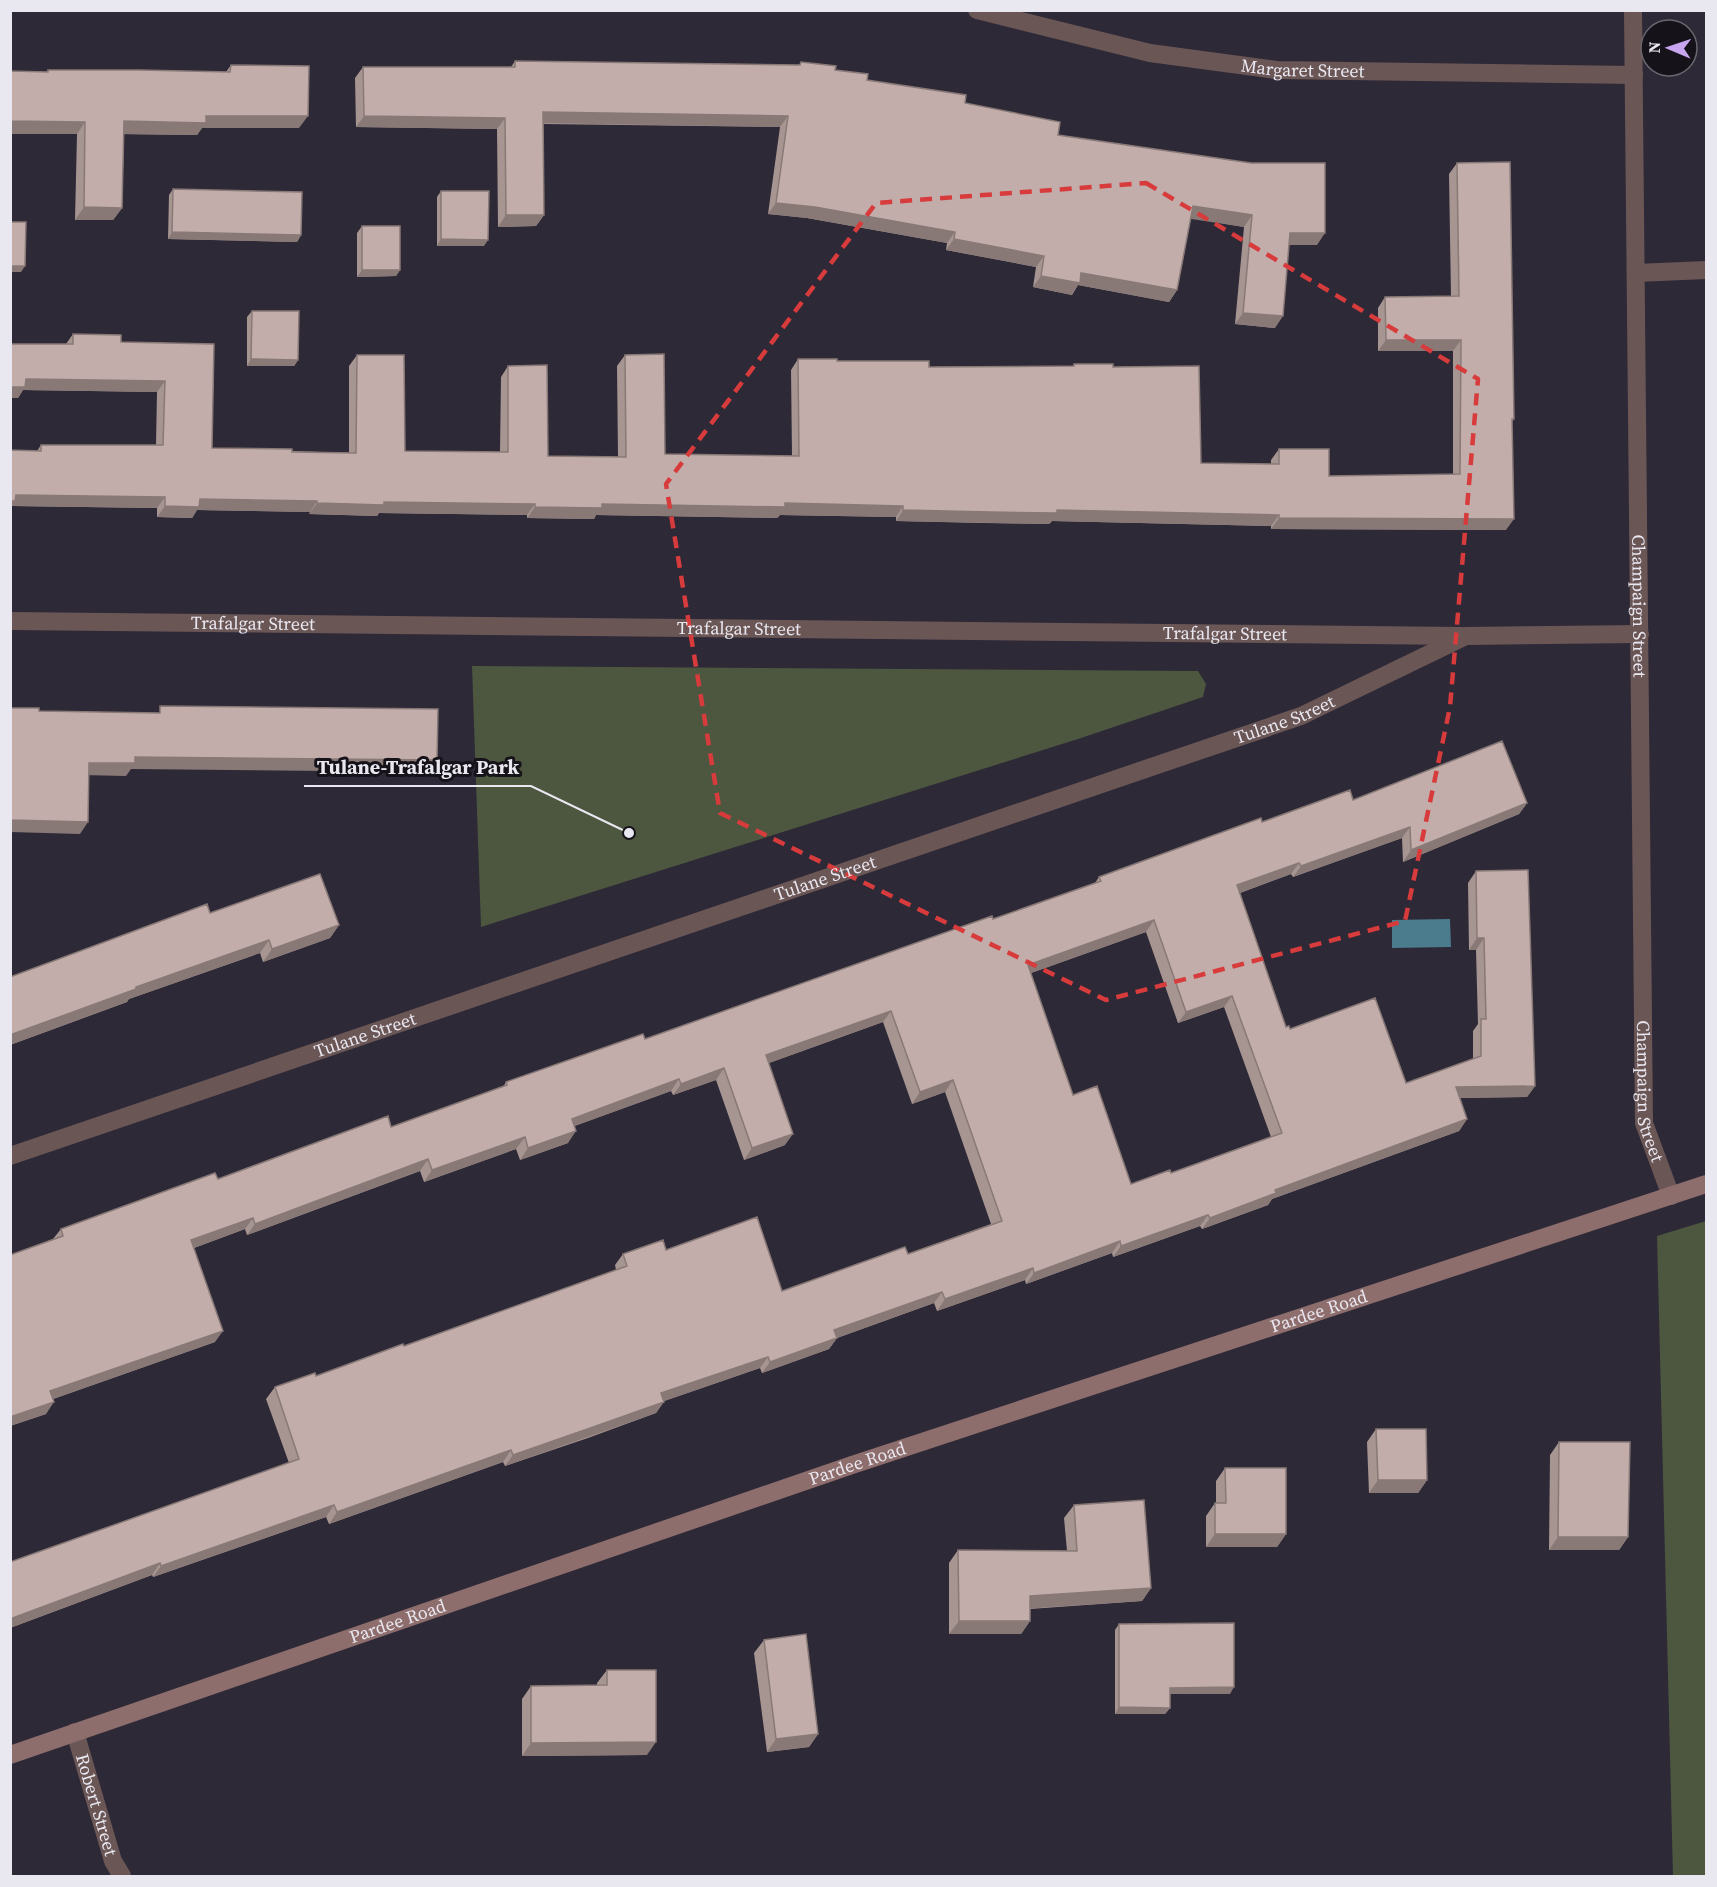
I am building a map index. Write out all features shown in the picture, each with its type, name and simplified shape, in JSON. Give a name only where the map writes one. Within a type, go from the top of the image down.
[{"type":"main road","name":"Pardee Road","points":[[10,1755],[852,1465],[1707,1184]]},
{"type":"street","name":"Margaret Street","points":[[977,10],[1150,53],[1277,70],[1634,75]]},
{"type":"street","name":"Champaign Street","points":[[1633,10],[1644,1123],[1671,1196]]},
{"type":"street","points":[[1636,273],[1707,270]]},
{"type":"street","name":"Trafalgar Street","points":[[10,621],[1466,636]]},
{"type":"street","name":"Tulane Street","points":[[10,1155],[1301,716],[1466,636],[1640,634]]},
{"type":"street","name":"Robert Street","points":[[75,1732],[112,1861],[122,1876]]},
{"type":"highlighted area","points":[[1146,183],[1478,379],[1450,707],[1405,921],[1106,1000],[720,813],[666,484],[876,203]]},
{"type":"green space","points":[[472,666],[1198,671],[1206,684],[1203,697],[1078,739],[481,927]]},
{"type":"green space","points":[[1706,1221],[1706,1876],[1673,1876],[1657,1236]]},
{"type":"water","points":[[1450,919],[1451,947],[1392,948],[1392,920]]},
{"type":"building","points":[[515,61],[800,65],[801,62],[836,66],[835,70],[868,74],[867,80],[966,95],[965,103],[1060,122],[1058,135],[1251,163],[1325,163],[1325,233],[1290,233],[1283,316],[1243,313],[1252,215],[1193,206],[1177,290],[1081,273],[1080,283],[1041,276],[1044,256],[954,239],[955,232],[815,207],[776,203],[788,116],[543,112],[544,215],[506,215],[505,118],[364,116],[363,67],[515,67]]},
{"type":"building","points":[[231,65],[309,66],[308,116],[206,116],[206,123],[124,121],[122,208],[84,207],[85,122],[10,121],[10,71],[230,72]]},
{"type":"building","points":[[1510,162],[1514,519],[1279,518],[1279,515],[1057,510],[1057,513],[991,512],[903,510],[903,506],[785,503],[785,507],[602,504],[602,508],[535,507],[535,504],[384,502],[384,505],[317,503],[317,501],[200,499],[199,507],[165,506],[165,497],[16,495],[15,501],[10,501],[10,450],[41,451],[41,445],[163,445],[165,381],[26,379],[25,387],[10,387],[10,344],[73,344],[73,334],[121,335],[121,342],[214,344],[212,448],[356,453],[357,355],[404,355],[405,451],[508,452],[508,366],[547,365],[548,456],[626,457],[625,355],[664,354],[665,454],[799,456],[798,359],[929,361],[929,367],[1074,366],[1074,364],[1113,364],[1113,367],[1199,366],[1201,463],[1279,464],[1279,449],[1329,449],[1329,476],[1460,474],[1461,340],[1386,340],[1385,297],[1459,296],[1457,163]]},
{"type":"building","points":[[173,189],[302,192],[301,235],[172,232]]},
{"type":"building","points":[[441,191],[489,191],[488,240],[441,239]]},
{"type":"building","points":[[10,222],[26,222],[25,266],[10,266]]},
{"type":"building","points":[[362,226],[400,226],[400,270],[362,270]]},
{"type":"building","points":[[252,311],[299,311],[298,360],[251,359]]},
{"type":"building","points":[[160,706],[438,709],[437,760],[135,757],[135,763],[89,763],[88,822],[10,820],[10,708],[39,708],[39,711],[160,713]]},
{"type":"building","points":[[1502,741],[1527,803],[1411,850],[1410,827],[1301,866],[1299,863],[1237,885],[1286,1027],[1289,1026],[1290,1029],[1375,998],[1406,1083],[1481,1056],[1481,1019],[1486,1019],[1484,938],[1477,938],[1476,871],[1528,870],[1535,1086],[1456,1087],[1467,1119],[1275,1190],[1276,1193],[1210,1218],[1208,1215],[1121,1246],[1120,1241],[1034,1273],[1033,1268],[945,1299],[942,1292],[834,1330],[837,1338],[770,1362],[768,1357],[661,1393],[664,1402],[596,1426],[513,1455],[511,1450],[337,1512],[334,1505],[161,1566],[160,1563],[10,1619],[10,1562],[299,1459],[275,1387],[315,1373],[316,1376],[403,1344],[404,1346],[627,1266],[623,1254],[663,1240],[666,1250],[757,1217],[782,1291],[905,1247],[908,1254],[1002,1221],[953,1080],[920,1092],[891,1011],[766,1055],[793,1134],[752,1148],[724,1068],[681,1084],[679,1079],[572,1119],[576,1131],[528,1148],[525,1137],[432,1170],[428,1159],[255,1224],[253,1218],[191,1240],[223,1331],[50,1391],[54,1402],[10,1417],[10,1255],[63,1236],[61,1229],[215,1173],[218,1179],[388,1116],[391,1127],[507,1085],[506,1082],[643,1034],[645,1039],[992,916],[993,919],[1101,881],[1099,877],[1261,818],[1262,822],[1350,790],[1353,800]],"holes":[[[1154,920],[1186,1012],[1232,996],[1282,1133],[1171,1173],[1170,1170],[1131,1184],[1097,1086],[1073,1095],[1028,965]]]},
{"type":"building","points":[[320,874],[339,925],[272,949],[269,940],[10,1035],[10,977],[207,904],[210,913]]},
{"type":"building","points":[[1376,1429],[1426,1429],[1427,1480],[1378,1480]]},
{"type":"building","points":[[1559,1442],[1630,1442],[1628,1537],[1558,1537]]},
{"type":"building","points":[[1225,1468],[1286,1468],[1286,1534],[1215,1534],[1215,1503],[1226,1503]]},
{"type":"building","points":[[1144,1500],[1151,1588],[1030,1596],[1030,1621],[959,1621],[958,1550],[1077,1551],[1074,1505]]},
{"type":"building","points":[[1234,1623],[1234,1687],[1170,1688],[1170,1708],[1119,1707],[1119,1624]]},
{"type":"building","points":[[806,1634],[818,1734],[776,1739],[764,1640]]},
{"type":"building","points":[[607,1670],[656,1670],[656,1742],[531,1743],[531,1686],[607,1685]]},
{"type":"place","name":"Tulane-Trafalgar Park","points":[[629,833]]}]
